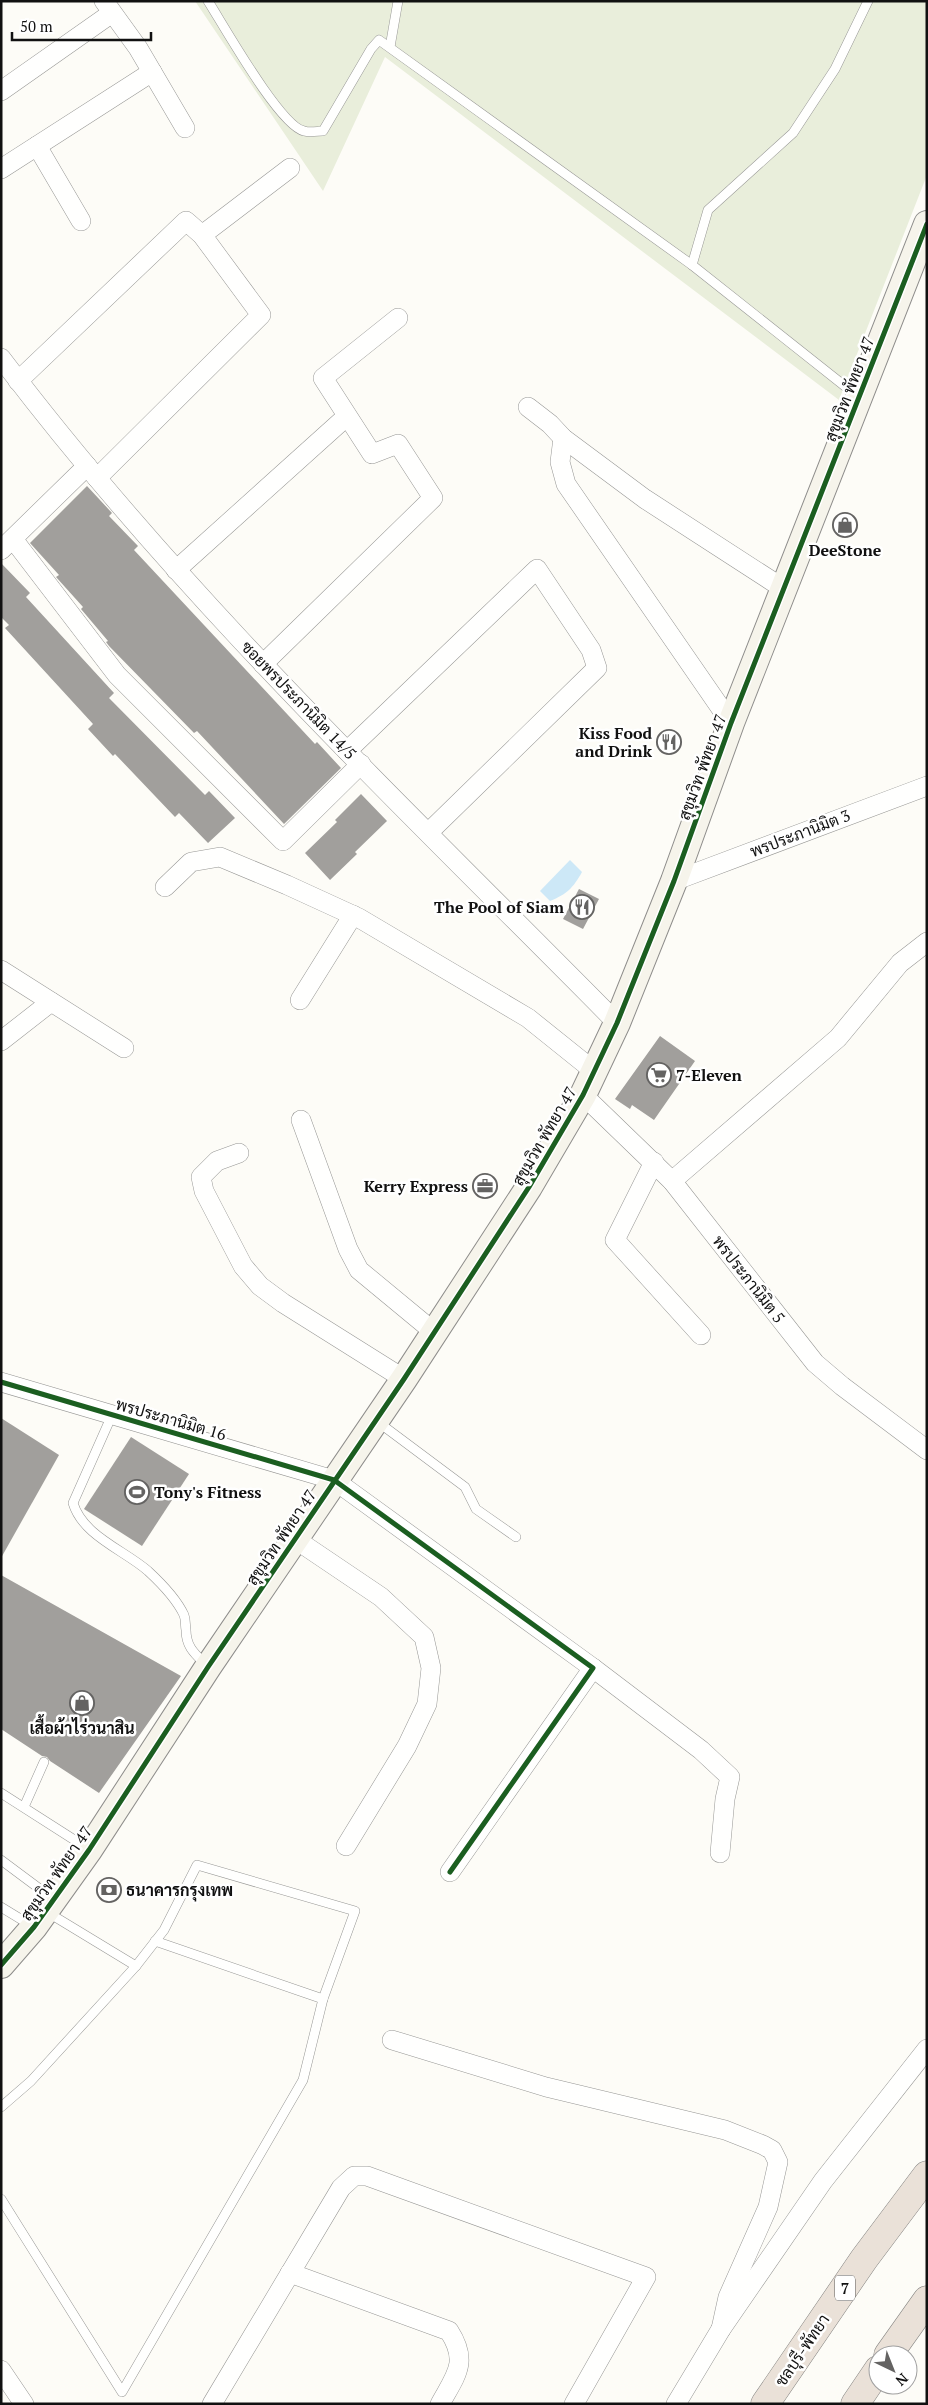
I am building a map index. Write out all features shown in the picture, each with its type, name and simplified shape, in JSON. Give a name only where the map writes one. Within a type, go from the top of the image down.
[{"type":"highway","name":"ชลบุรี-พัทยา","points":[[766,2404],[864,2259],[927,2175]]},
{"type":"highway","points":[[895,2345],[927,2300]]},
{"type":"highway","points":[[855,2404],[868,2385]]},
{"type":"street","points":[[1,91],[108,7],[138,48],[185,128]]},
{"type":"street","points":[[1,169],[152,72]]},
{"type":"street","points":[[37,146],[81,221]]},
{"type":"street","points":[[202,235],[290,168]]},
{"type":"street","points":[[7,369],[186,221],[202,235],[261,314],[92,472],[7,544],[117,676],[283,841],[361,764]]},
{"type":"street","name":"สุขุมวิท พัทยา 47","points":[[1,1965],[45,1913],[89,1850],[208,1667],[376,1421],[529,1187],[583,1095],[617,1023],[674,881],[731,723],[927,224]]},
{"type":"street","points":[[263,664],[433,498],[398,444],[372,454],[323,378],[398,318]]},
{"type":"street","name":"ซอยพรประภานิมิต 14/5","points":[[7,369],[176,570],[263,664],[617,1023]]},
{"type":"street","points":[[528,407],[550,424],[563,438],[645,499],[784,589]]},
{"type":"street","points":[[176,570],[346,416]]},
{"type":"street","points":[[563,438],[560,462],[566,484],[731,723]]},
{"type":"street","points":[[347,751],[537,569],[591,650],[597,668],[429,832]]},
{"type":"street","name":"พรประภานิมิต 3","points":[[674,881],[927,786]]},
{"type":"street","points":[[165,887],[191,862],[220,857],[353,915],[528,1018],[594,1071]]},
{"type":"street","points":[[300,1000],[353,915]]},
{"type":"street","points":[[672,1181],[838,1038],[900,964],[927,942]]},
{"type":"street","points":[[1,970],[124,1048]]},
{"type":"street","points":[[1,1041],[51,1002]]},
{"type":"street","name":"พรประภานิมิต 5","points":[[583,1095],[672,1181],[815,1363],[842,1386],[927,1450]]},
{"type":"street","points":[[301,1120],[348,1249],[359,1270],[434,1332]]},
{"type":"street","points":[[239,1153],[217,1161],[201,1176],[204,1191],[243,1266],[260,1286],[283,1303],[404,1379]]},
{"type":"street","points":[[654,1162],[615,1240],[701,1334]]},
{"type":"street","name":"พรประภานิมิต 16","points":[[1,1382],[334,1480],[593,1668],[701,1750],[730,1777],[725,1800],[720,1853]]},
{"type":"street","points":[[295,1539],[381,1597],[424,1637],[431,1668],[427,1704],[407,1746],[346,1846]]},
{"type":"street","points":[[450,1872],[593,1668]]},
{"type":"street","points":[[392,2040],[546,2086],[725,2130],[763,2144],[772,2150],[778,2162],[768,2207],[728,2297],[722,2329]]},
{"type":"street","points":[[676,2404],[722,2329],[823,2181],[927,2049]]},
{"type":"street","points":[[212,2404],[341,2188],[354,2176],[367,2176],[646,2277],[574,2404]]},
{"type":"street","points":[[290,2274],[448,2331],[456,2342],[460,2356],[456,2374],[440,2404]]},
{"type":"street","points":[[1,2370],[24,2404]]},
{"type":"lane","points":[[208,1],[273,103],[290,123],[303,131],[324,131],[371,49],[379,40],[390,46],[692,265],[859,397]]},
{"type":"lane","points":[[390,46],[398,1]]},
{"type":"lane","points":[[692,265],[708,210],[793,133],[835,69],[868,1]]},
{"type":"lane","points":[[112,1415],[73,1503],[76,1513],[87,1527],[148,1571],[168,1593],[186,1617],[186,1642],[208,1667]]},
{"type":"lane","points":[[376,1421],[465,1487],[476,1509],[516,1537]]},
{"type":"lane","points":[[24,1807],[44,1762]]},
{"type":"lane","points":[[1,1793],[89,1850]]},
{"type":"lane","points":[[1,1860],[45,1913],[136,1966]]},
{"type":"lane","points":[[1,2107],[31,2082],[136,1966],[164,1930],[197,1865],[355,1911],[323,1999],[303,2080],[122,2392],[1,2199]]},
{"type":"lane","points":[[1,1907],[45,1913]]},
{"type":"lane","points":[[155,1941],[323,1999]]},
{"type":"green space","points":[[195,1],[927,1],[927,175],[839,400],[385,57],[323,191]]},
{"type":"water","points":[[570,860],[582,872],[569,890],[550,901],[540,891]]},
{"type":"building","points":[[87,486],[112,513],[109,516],[138,546],[134,550],[315,744],[317,742],[341,768],[284,824],[197,731],[194,733],[109,646],[106,642],[108,641],[81,609],[83,607],[56,577],[59,575],[30,543]]},
{"type":"building","points":[[1,563],[30,593],[26,597],[114,693],[109,698],[205,795],[209,791],[235,818],[208,843],[179,813],[175,817],[115,754],[113,756],[88,729],[93,724],[5,628],[9,625],[1,617]]},
{"type":"building","points":[[361,794],[387,821],[330,880],[305,853],[337,822],[335,820]]},
{"type":"building","name":"The Pool of Siam","points":[[579,889],[599,899],[583,929],[563,919]]},
{"type":"building","name":"7-Eleven","points":[[660,1036],[695,1061],[654,1120],[632,1105],[630,1109],[615,1099]]},
{"type":"building","points":[[1,1418],[59,1455],[1,1558]]},
{"type":"building","name":"Tony's Fitness","points":[[131,1437],[189,1474],[142,1546],[84,1509]]},
{"type":"building","name":"เสื้อผ้าไร่วนาสิน","points":[[1,1575],[181,1676],[99,1793],[50,1761],[47,1757],[42,1756],[1,1729]]},
{"type":"cycle path","points":[[1,1965],[34,1927],[89,1850],[208,1667],[404,1379],[529,1187],[583,1095],[617,1023],[674,881],[731,723],[927,224]]},
{"type":"cycle path","points":[[1,1382],[334,1480],[593,1668],[450,1872]]},
{"type":"place","name":"DeeStone","points":[[845,525]]},
{"type":"place","name":"Kiss Food and Drink","points":[[669,742]]},
{"type":"place","name":"The Pool of Siam","points":[[582,907]]},
{"type":"place","name":"7-Eleven","points":[[659,1075]]},
{"type":"place","name":"Kerry Express","points":[[485,1186]]},
{"type":"place","name":"Tony's Fitness","points":[[137,1492]]},
{"type":"place","name":"เสื้อผ้าไร่วนาสิน","points":[[82,1703]]},
{"type":"place","name":"ธนาคารกรุงเทพ","points":[[109,1890]]}]
